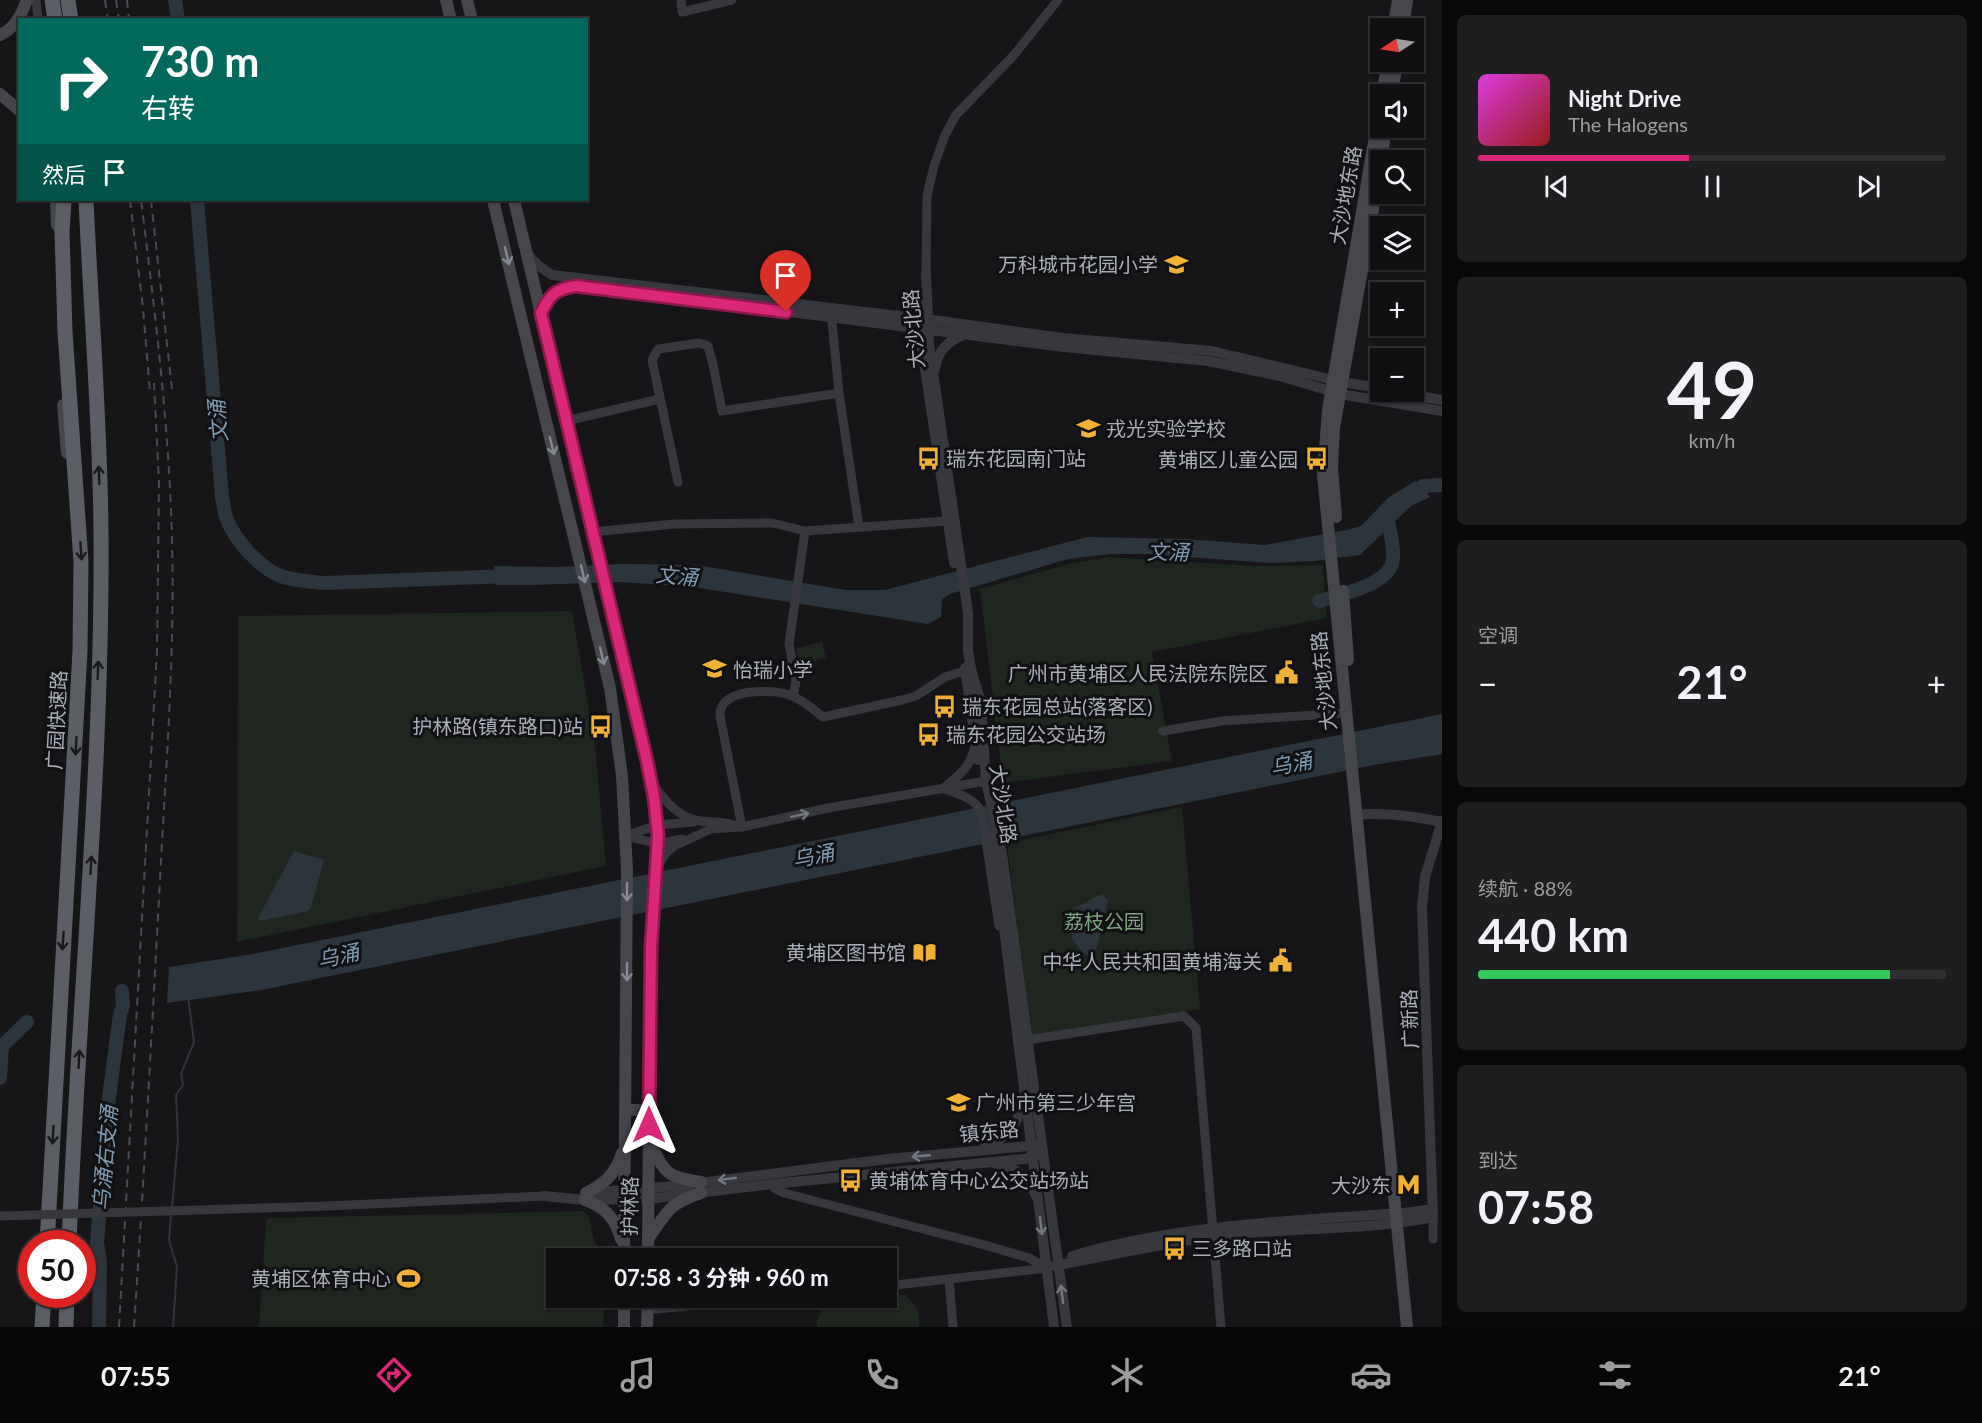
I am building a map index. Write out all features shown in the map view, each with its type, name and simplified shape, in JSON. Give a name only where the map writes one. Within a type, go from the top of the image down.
[{"type":"highway","points":[[52,0],[55,18]]},
{"type":"highway","points":[[68,0],[71,18]]},
{"type":"highway","name":"广园快速路","points":[[48,1230],[80,651],[81,562],[65,332],[62,232],[64,201]]},
{"type":"highway","name":"广园快速路","points":[[70,1230],[95,786],[101,541],[97,390],[86,201]]},
{"type":"highway","points":[[42,1327],[43,1308]]},
{"type":"highway","points":[[66,1327],[67,1308]]},
{"type":"main road","points":[[20,18],[27,0]]},
{"type":"main road","points":[[446,0],[450,18]]},
{"type":"main road","points":[[467,0],[472,18]]},
{"type":"main road","points":[[1395,18],[1398,0]]},
{"type":"main road","points":[[1404,18],[1407,0]]},
{"type":"main road","points":[[3,34],[18,21]]},
{"type":"main road","points":[[0,94],[18,108]]},
{"type":"main road","name":"大沙地东路","points":[[1375,138],[1323,459],[1323,475],[1332,523],[1401,1218],[1415,1327]]},
{"type":"main road","points":[[56,201],[64,436],[78,516]]},
{"type":"main road","name":"护林路","points":[[493,201],[610,688],[618,742],[627,870],[624,1248]]},
{"type":"main road","name":"护林路","points":[[514,201],[651,781],[657,825],[657,867],[650,958],[648,1248]]},
{"type":"main road","name":"大沙地东路","points":[[1336,386],[1373,204]]},
{"type":"main road","name":"大沙地东路","points":[[1340,602],[1346,713],[1351,726]]},
{"type":"main road","points":[[618,742],[628,747],[639,743],[641,739]]},
{"type":"main road","points":[[626,1110],[649,1110]]},
{"type":"main road","points":[[649,1140],[659,1161],[671,1176],[701,1188]]},
{"type":"main road","points":[[622,1248],[617,1227],[612,1218],[586,1196],[601,1186],[614,1172],[626,1143]]},
{"type":"main road","points":[[648,1240],[673,1205],[701,1188]]},
{"type":"main road","name":"大沙地东路","points":[[1401,1218],[1407,1327]]},
{"type":"main road","points":[[624,1308],[624,1327]]},
{"type":"main road","points":[[647,1327],[648,1308]]},
{"type":"street","points":[[36,0],[38,18]]},
{"type":"street","points":[[681,0],[682,12],[732,0]]},
{"type":"street","points":[[926,273],[927,196],[945,135],[956,115],[1014,55],[1058,0]]},
{"type":"street","points":[[526,252],[539,266],[552,275],[923,324],[1063,339],[1212,351],[1336,386],[1442,411]]},
{"type":"street","name":"大沙北路","points":[[926,273],[923,324],[948,521],[956,548]]},
{"type":"street","points":[[541,313],[549,298],[556,291],[576,286],[831,312]]},
{"type":"street","points":[[831,312],[838,393],[859,527]]},
{"type":"street","points":[[923,324],[965,334],[1064,347],[1208,361],[1336,386],[1370,388]]},
{"type":"street","name":"大沙北路","points":[[923,324],[934,372],[956,548],[976,741],[984,781]]},
{"type":"street","points":[[934,372],[940,352],[953,339],[965,334]]},
{"type":"street","points":[[678,482],[652,360],[654,353],[662,347],[699,343],[708,346],[722,411],[838,393]]},
{"type":"street","points":[[1424,397],[1442,400]]},
{"type":"street","points":[[566,421],[660,399]]},
{"type":"street","points":[[592,532],[675,524],[772,523],[805,531],[948,521]]},
{"type":"street","points":[[793,696],[796,681],[789,644],[805,531]]},
{"type":"street","points":[[742,827],[720,709],[722,704],[730,699],[759,691],[772,691],[793,696],[824,717],[916,696],[945,677],[968,669]]},
{"type":"street","name":"大沙北路","points":[[968,669],[981,703],[984,801],[990,847],[1006,947],[1024,1090],[1037,1145],[1067,1327]]},
{"type":"street","points":[[1163,731],[1222,721],[1346,713]]},
{"type":"street","points":[[943,788],[967,768],[971,762],[976,741]]},
{"type":"street","points":[[651,781],[672,808],[690,819],[702,821]]},
{"type":"street","points":[[626,836],[658,844],[711,830],[742,827],[828,808],[984,781]]},
{"type":"street","points":[[943,788],[970,799],[984,801]]},
{"type":"street","name":"大沙北路","points":[[984,801],[1002,854],[1027,1040],[1037,1145]]},
{"type":"street","points":[[1360,815],[1420,817],[1442,821]]},
{"type":"street","points":[[626,836],[657,825],[702,821],[718,820],[742,827]]},
{"type":"street","name":"广新路","points":[[1433,1213],[1422,908],[1425,877],[1442,821]]},
{"type":"street","points":[[657,867],[674,846],[694,836]]},
{"type":"street","points":[[1027,1040],[1184,1016],[1196,1028],[1221,1327]]},
{"type":"street","points":[[1024,1090],[1018,1121],[1013,1128],[999,1140],[970,1152],[976,1164],[1003,1164],[1011,1169],[1027,1181],[1038,1198]]},
{"type":"street","name":"镇东路","points":[[544,1196],[625,1195],[773,1184],[1034,1158],[1037,1145],[888,1159],[701,1188]]},
{"type":"street","points":[[1034,1158],[1054,1327]]},
{"type":"street","points":[[773,1184],[777,1190],[791,1195],[981,1244],[1029,1258],[1047,1268]]},
{"type":"street","points":[[0,1216],[328,1206],[544,1196]]},
{"type":"street","points":[[897,1285],[1047,1268],[1105,1246],[1214,1233],[1253,1232],[1433,1213],[1433,1239]]},
{"type":"street","points":[[949,1280],[953,1327]]},
{"type":"green space","points":[[1107,557],[1256,566],[1323,565],[1327,618],[1152,652],[1172,761],[1003,783],[980,589],[1069,564]]},
{"type":"green space","points":[[572,611],[595,745],[606,866],[237,942],[238,616]]},
{"type":"green space","points":[[822,642],[826,658],[799,664],[796,648]]},
{"type":"green space","name":"荔枝公园","points":[[1182,807],[1200,1009],[1030,1037],[1007,843]]},
{"type":"green space","name":"黄埔区体育中心","points":[[583,1211],[590,1221],[593,1238],[599,1248],[546,1248],[546,1308],[604,1308],[603,1327],[259,1327],[266,1220],[269,1218]]},
{"type":"green space","points":[[905,1295],[912,1301],[917,1309],[919,1327],[817,1327],[820,1313],[824,1308],[897,1308],[897,1296]]},
{"type":"water","points":[[1415,481],[1423,486],[1430,497],[1411,506],[1360,555],[1315,561],[1269,563],[1147,554],[1111,554],[1068,559],[950,594],[942,599],[941,617],[928,624],[693,587],[621,582],[496,585],[494,566],[697,565],[846,590],[885,590],[1087,537],[1187,539],[1264,545],[1347,530],[1361,526],[1388,498]]},
{"type":"water","name":"乌涌","points":[[1442,714],[1442,754],[1374,765],[261,990],[167,1003],[169,967],[253,954]]},
{"type":"water","points":[[294,851],[324,860],[311,907],[308,911],[260,921],[258,918]]},
{"type":"water","points":[[1102,894],[1108,901],[1095,953],[1085,955],[1072,939],[1070,913]]},
{"type":"waterway","name":"文涌","points":[[175,0],[178,18]]},
{"type":"waterway","name":"文涌","points":[[197,201],[222,497],[227,520],[242,544],[255,559],[278,575],[324,583],[513,576]]},
{"type":"waterway","name":"文涌","points":[[1410,496],[1423,486],[1442,485]]},
{"type":"waterway","points":[[1319,601],[1364,587],[1384,575],[1393,558],[1387,515]]},
{"type":"waterway","name":"乌涌右支涌","points":[[99,1327],[100,1262],[97,1242],[105,1128],[120,1014],[123,1006],[122,991]]},
{"type":"waterway","points":[[172,1209],[178,1139],[176,1095],[183,1085],[181,1074],[194,1042],[188,997]]},
{"type":"waterway","name":"乌涌","points":[[0,1048],[27,1022]]},
{"type":"waterway","name":"乌涌右支涌","points":[[0,1078],[2,1047]]},
{"type":"waterway","points":[[171,1214],[169,1240],[177,1267],[173,1327]]},
{"type":"railway","points":[[105,0],[108,18]]},
{"type":"railway","points":[[116,0],[119,18]]},
{"type":"railway","points":[[127,0],[129,18]]},
{"type":"railway","points":[[130,201],[150,392]]},
{"type":"railway","points":[[134,1327],[167,752],[173,581],[165,411],[141,201]]},
{"type":"railway","points":[[151,201],[172,389]]},
{"type":"railway","points":[[119,1327],[157,651],[159,482],[154,383]]},
{"type":"place","name":"万科城市花园小学","points":[[1176,264]]},
{"type":"place","name":"戎光实验学校","points":[[1088,428]]},
{"type":"place","name":"瑞东花园南门站","points":[[928,458]]},
{"type":"place","name":"黄埔区儿童公园","points":[[1316,459]]},
{"type":"place","name":"怡瑞小学","points":[[715,669]]},
{"type":"place","name":"广州市黄埔区人民法院东院区","points":[[1286,673]]},
{"type":"place","name":"瑞东花园总站(落客区)","points":[[944,706]]},
{"type":"place","name":"护林路(镇东路口)站","points":[[601,726]]},
{"type":"place","name":"瑞东花园公交站场","points":[[928,734]]},
{"type":"place","name":"黄埔区图书馆","points":[[924,952]]},
{"type":"place","name":"中华人民共和国黄埔海关","points":[[1280,961]]},
{"type":"place","name":"广州市第三少年宫","points":[[958,1102]]},
{"type":"place","name":"黄埔体育中心公交站场站","points":[[851,1180]]},
{"type":"place","name":"大沙东","points":[[1409,1185]]},
{"type":"place","name":"三多路口站","points":[[1174,1248]]},
{"type":"place","name":"黄埔区体育中心","points":[[409,1278]]},
{"type":"route","points":[[649,1125],[650,968],[658,847],[656,811],[647,761],[541,313],[549,298],[556,291],[576,286],[786,312]]}]
